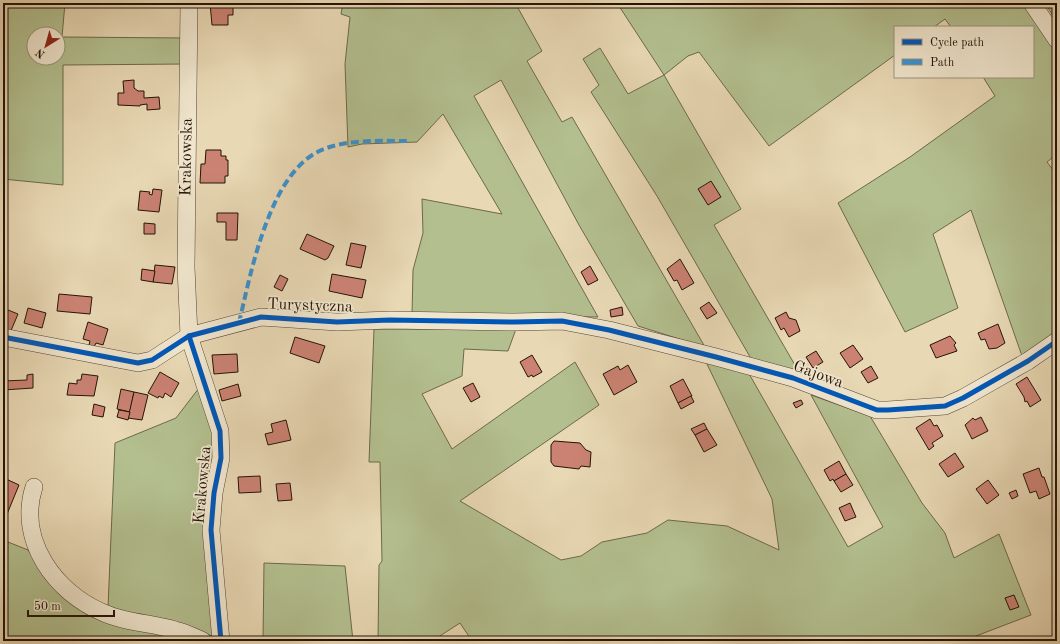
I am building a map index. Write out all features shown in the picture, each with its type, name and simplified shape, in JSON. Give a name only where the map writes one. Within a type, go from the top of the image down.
[{"type":"street","name":"Krakowska","points":[[189,3],[186,268],[189,336],[220,431],[221,458],[214,493],[211,530],[221,641]]},
{"type":"street","points":[[1032,3],[1057,40]]},
{"type":"street","name":"Turystyczna","points":[[3,337],[138,363],[152,360],[189,336],[261,317],[337,322],[390,320],[515,322],[557,321]]},
{"type":"street","name":"Gajowa","points":[[557,321],[624,334],[793,378],[876,410],[945,406],[963,398],[1028,361],[1057,341]]},
{"type":"street","points":[[34,487],[29,503],[30,526],[42,558],[66,590],[104,614],[176,630],[193,639]]},
{"type":"green space","points":[[3,3],[65,3],[63,26],[26,26],[26,66],[63,66],[63,185],[3,179]]},
{"type":"green space","points":[[343,3],[532,3],[518,8],[542,51],[527,61],[562,122],[572,117],[705,347],[638,326],[579,225],[501,80],[474,96],[598,317],[412,315],[413,270],[423,233],[422,199],[502,214],[443,114],[417,142],[362,144],[348,147],[345,64],[350,17],[341,14]]},
{"type":"green space","points":[[617,3],[1024,3],[1057,51],[1057,154],[1047,162],[1057,175],[1057,220],[1055,221],[1057,227],[1057,332],[1022,356],[971,210],[933,234],[958,308],[905,332],[838,203],[910,157],[995,96],[984,78],[1034,78],[1034,26],[950,26],[945,19],[935,26],[894,26],[894,56],[769,146],[699,52],[688,56],[664,75]]},
{"type":"green space","points":[[1045,3],[1057,3],[1057,22]]},
{"type":"green space","points":[[66,37],[185,38],[185,64],[66,65]]},
{"type":"green space","points":[[600,48],[628,94],[664,75],[741,209],[714,225],[803,379],[753,362],[657,196],[591,92],[599,85],[583,59]]},
{"type":"green space","points":[[374,329],[516,329],[508,351],[464,349],[462,376],[422,394],[452,449],[575,362],[599,405],[460,501],[561,560],[581,556],[602,542],[647,533],[668,520],[727,526],[779,550],[772,499],[706,362],[748,372],[848,547],[883,527],[811,395],[870,416],[922,503],[945,533],[954,558],[999,534],[1031,615],[976,636],[978,641],[472,641],[460,623],[432,641],[378,641],[379,565],[382,561],[380,462],[369,462]]},
{"type":"green space","points":[[199,388],[214,440],[205,545],[216,637],[129,615],[108,607],[115,443],[176,418]]},
{"type":"green space","points":[[3,540],[28,550],[66,595],[174,634],[172,641],[3,641]]},
{"type":"green space","points":[[264,563],[345,566],[353,641],[263,641]]},
{"type":"building","points":[[210,3],[233,3],[233,15],[228,15],[228,25],[212,25]]},
{"type":"building","points":[[134,80],[134,88],[138,91],[144,91],[144,98],[159,97],[160,109],[147,110],[147,104],[140,106],[118,105],[118,93],[124,93],[123,81]]},
{"type":"building","points":[[206,150],[221,150],[221,156],[226,156],[226,160],[228,160],[228,176],[225,176],[225,183],[200,183],[201,164],[205,164]]},
{"type":"building","points":[[711,181],[721,197],[708,205],[698,189]]},
{"type":"building","points":[[153,189],[162,190],[159,212],[138,210],[140,191],[150,192],[149,194],[152,195]]},
{"type":"building","points":[[217,213],[238,213],[237,240],[226,240],[226,222],[217,222]]},
{"type":"building","points":[[144,223],[155,224],[155,234],[144,234]]},
{"type":"building","points":[[307,234],[334,246],[328,258],[325,260],[300,249]]},
{"type":"building","points":[[351,243],[366,246],[361,268],[346,265]]},
{"type":"building","points":[[680,259],[694,283],[682,290],[677,280],[674,281],[667,269]]},
{"type":"building","points":[[155,265],[175,267],[172,284],[153,282]]},
{"type":"building","points":[[590,266],[598,280],[588,285],[581,272]]},
{"type":"building","points":[[142,269],[155,271],[153,282],[141,280]]},
{"type":"building","points":[[332,274],[366,280],[362,298],[329,291]]},
{"type":"building","points":[[280,275],[288,279],[282,291],[274,287]]},
{"type":"building","points":[[59,294],[92,297],[90,314],[57,311]]},
{"type":"building","points":[[709,302],[717,313],[707,319],[700,308]]},
{"type":"building","points":[[622,307],[623,315],[611,317],[610,310]]},
{"type":"building","points":[[3,308],[18,314],[10,333],[3,330],[5,317],[3,316]]},
{"type":"building","points":[[28,308],[46,313],[42,328],[24,323]]},
{"type":"building","points":[[786,312],[789,318],[796,320],[800,331],[789,337],[784,328],[781,330],[775,318]]},
{"type":"building","points":[[88,322],[108,329],[103,345],[96,343],[94,347],[89,345],[90,341],[83,339]]},
{"type":"building","points":[[998,324],[1005,343],[997,348],[989,349],[985,339],[981,340],[978,333]]},
{"type":"building","points":[[950,336],[956,343],[954,345],[957,351],[936,358],[930,345]]},
{"type":"building","points":[[295,337],[325,346],[319,363],[290,353]]},
{"type":"building","points":[[853,345],[863,359],[850,368],[840,353]]},
{"type":"building","points":[[816,351],[823,362],[813,368],[806,357]]},
{"type":"building","points":[[237,354],[238,372],[214,374],[212,355]]},
{"type":"building","points":[[532,355],[542,372],[533,377],[532,375],[528,377],[520,362]]},
{"type":"building","points":[[628,365],[637,382],[614,395],[603,374],[618,366],[620,370]]},
{"type":"building","points":[[871,366],[878,378],[868,383],[861,372]]},
{"type":"building","points":[[160,372],[179,383],[171,397],[165,393],[163,398],[159,396],[158,398],[148,393]]},
{"type":"building","points":[[33,374],[33,388],[3,390],[3,381],[27,380],[27,375]]},
{"type":"building","points":[[82,374],[98,376],[94,396],[67,395],[69,383],[77,384],[77,380],[81,380]]},
{"type":"building","points":[[1027,377],[1041,400],[1030,407],[1027,401],[1025,402],[1024,397],[1016,384]]},
{"type":"building","points":[[683,379],[692,396],[678,403],[670,386]]},
{"type":"building","points":[[473,383],[480,397],[471,402],[463,388]]},
{"type":"building","points":[[238,384],[241,396],[222,401],[219,390]]},
{"type":"building","points":[[121,389],[134,392],[130,412],[117,409]]},
{"type":"building","points":[[134,392],[148,395],[142,420],[128,418]]},
{"type":"building","points":[[691,396],[694,402],[681,409],[678,403]]},
{"type":"building","points":[[801,400],[803,404],[796,408],[793,403]]},
{"type":"building","points":[[94,404],[105,407],[103,417],[92,415]]},
{"type":"building","points":[[119,410],[130,412],[128,420],[117,417]]},
{"type":"building","points":[[981,417],[988,431],[972,439],[965,425],[973,418],[975,420]]},
{"type":"building","points":[[930,419],[934,426],[937,425],[943,436],[932,443],[934,446],[929,450],[916,428]]},
{"type":"building","points":[[286,420],[291,440],[268,445],[265,434],[273,432],[271,424]]},
{"type":"building","points":[[704,423],[707,429],[695,435],[691,429]]},
{"type":"building","points":[[707,429],[717,445],[704,452],[695,435]]},
{"type":"building","points":[[554,441],[580,443],[586,450],[591,452],[590,467],[581,466],[579,469],[554,466],[551,462],[551,445]]},
{"type":"building","points":[[955,453],[964,467],[948,477],[939,464]]},
{"type":"building","points":[[839,461],[846,474],[834,481],[833,479],[830,481],[824,470]]},
{"type":"building","points":[[1039,468],[1050,494],[1039,499],[1036,491],[1030,493],[1023,474]]},
{"type":"building","points":[[846,474],[853,485],[841,492],[834,481]]},
{"type":"building","points":[[260,476],[261,492],[239,493],[238,477]]},
{"type":"building","points":[[4,478],[19,485],[5,519],[3,519]]},
{"type":"building","points":[[988,480],[999,495],[987,504],[976,489]]},
{"type":"building","points":[[290,483],[292,500],[278,501],[276,484]]},
{"type":"building","points":[[1016,490],[1018,496],[1012,499],[1009,493]]},
{"type":"building","points":[[850,503],[856,517],[845,521],[839,508]]},
{"type":"building","points":[[1014,595],[1019,607],[1010,610],[1005,598]]},
{"type":"marked path","points":[[239,323],[257,251],[266,224],[277,199],[290,177],[305,160],[324,149],[344,144],[365,141],[408,141]]},
{"type":"cycle path","points":[[3,337],[138,363],[152,360],[189,336],[261,317],[337,322],[390,320],[515,322],[562,321],[609,330],[793,378],[877,410],[945,406],[963,398],[1028,361],[1057,341]]},
{"type":"cycle path","points":[[189,336],[220,431],[221,458],[214,493],[211,530],[221,641]]}]
